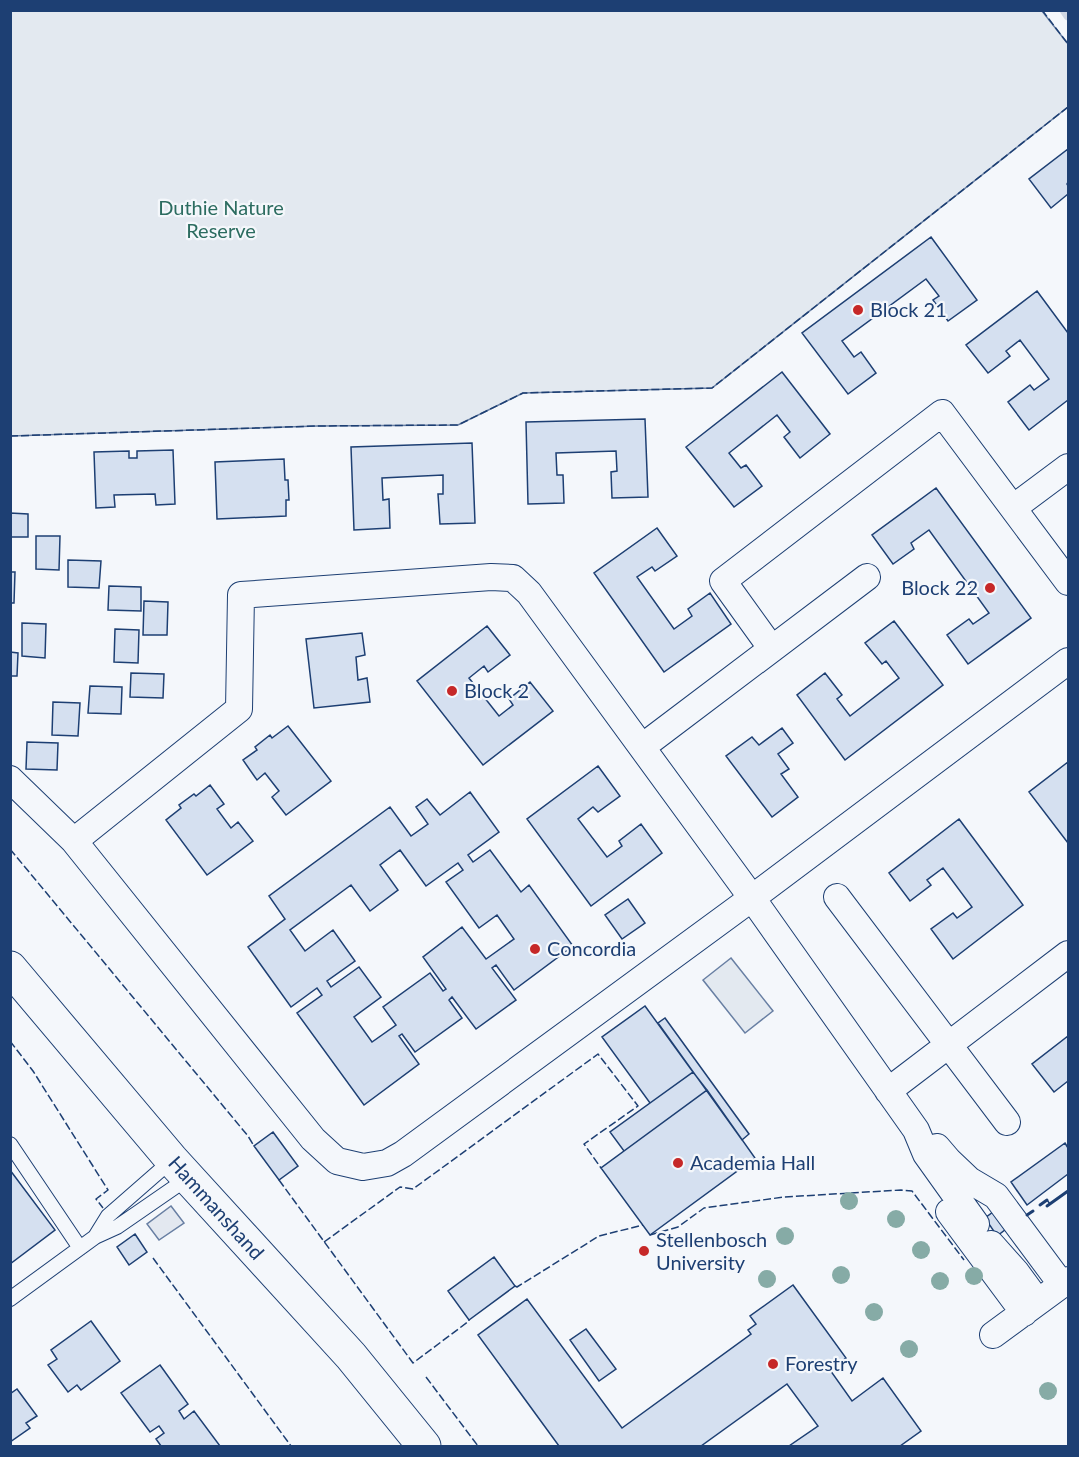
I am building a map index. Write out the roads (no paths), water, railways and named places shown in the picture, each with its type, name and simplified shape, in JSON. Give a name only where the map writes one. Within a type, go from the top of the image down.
[{"type":"street","points":[[772,649],[723,581],[942,413],[1068,582]]},
{"type":"street","points":[[1013,508],[1068,467]]},
{"type":"street","points":[[74,841],[239,709],[240,595],[491,577],[513,578],[530,593],[752,898],[916,1130],[926,1154],[983,1233],[1008,1277]]},
{"type":"street","points":[[642,747],[867,578]]},
{"type":"street","points":[[10,779],[74,841],[313,1139],[338,1161],[363,1167],[387,1162],[403,1154],[752,898],[1068,661]]},
{"type":"street","points":[[837,897],[1007,1122]]},
{"type":"street","points":[[888,1092],[1068,954]]},
{"type":"street","name":"Hammanshand","points":[[10,968],[180,1169],[351,1356],[424,1446]]},
{"type":"street","points":[[916,1130],[936,1145],[949,1161],[969,1179],[996,1196],[1065,1282],[993,1335]]},
{"type":"street","points":[[938,1171],[946,1209],[1008,1277],[1031,1308]]},
{"type":"lane","points":[[10,1144],[80,1248]]},
{"type":"lane","points":[[10,1299],[95,1237],[117,1227],[180,1169]]},
{"type":"lane","points":[[95,1237],[108,1216],[180,1169]]},
{"type":"waterway","points":[[1064,10],[1068,16]]},
{"type":"place","name":"Block 21","points":[[858,310]]},
{"type":"place","name":"Block 22","points":[[990,588]]},
{"type":"place","name":"Block 2","points":[[452,691]]},
{"type":"place","name":"Concordia","points":[[535,949]]},
{"type":"place","name":"Academia Hall","points":[[678,1163]]},
{"type":"place","name":"Stellenbosch University","points":[[644,1251]]},
{"type":"place","name":"Forestry","points":[[773,1364]]},
{"type":"park label","name":"Duthie Nature Reserve","points":[[221,220]]}]
